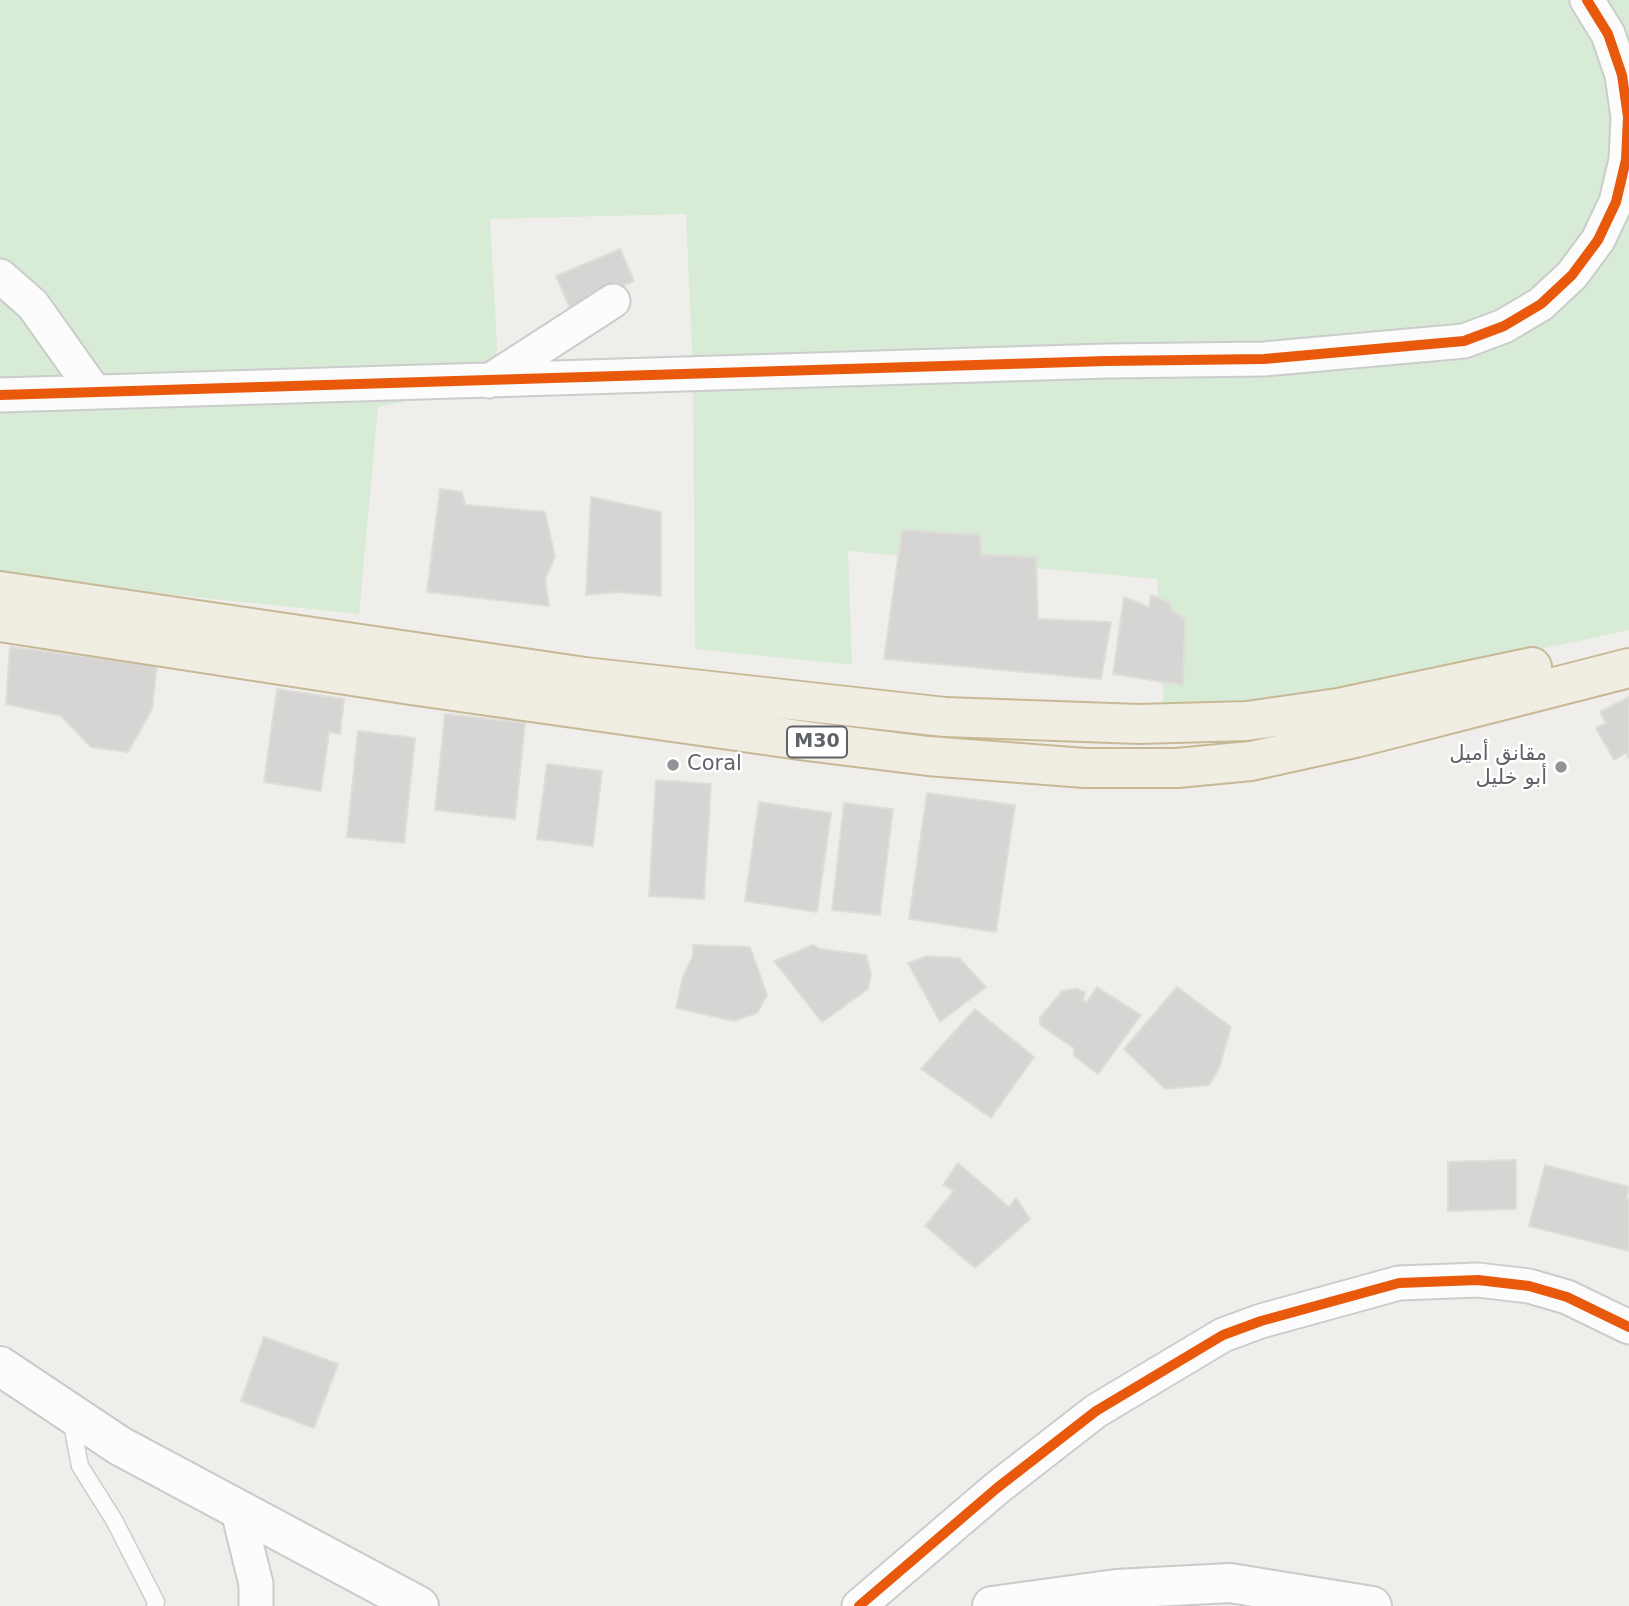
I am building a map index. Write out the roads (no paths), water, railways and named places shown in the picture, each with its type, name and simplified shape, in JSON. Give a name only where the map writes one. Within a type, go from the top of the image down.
[{"type":"highway","name":"M30","points":[[0,591],[585,677],[944,717],[1139,724],[1247,721],[1338,708],[1629,643]]},
{"type":"highway","name":"M30","points":[[0,622],[411,685],[807,741],[928,756],[1085,768],[1177,768],[1251,761],[1355,738],[1629,668]]},
{"type":"main road","points":[[0,1366],[120,1446],[419,1606]]},
{"type":"main road","points":[[992,1606],[1116,1589],[1230,1583],[1372,1606]]},
{"type":"street","points":[[0,395],[1093,361],[1264,359],[1464,341],[1504,326],[1541,304],[1572,275],[1598,240],[1616,202],[1626,160],[1628,117],[1622,75],[1608,34],[1587,0]]},
{"type":"street","points":[[0,276],[33,305],[94,391]]},
{"type":"street","points":[[489,381],[612,301]]},
{"type":"street","points":[[859,1606],[997,1488],[1096,1411],[1223,1335],[1261,1321],[1399,1283],[1478,1280],[1529,1286],[1567,1297],[1629,1327]]},
{"type":"street","points":[[238,1511],[256,1584],[256,1606]]},
{"type":"lane","points":[[69,1412],[80,1465],[114,1520],[156,1602],[155,1606]]},
{"type":"place","name":"Coral","points":[[673,765]]},
{"type":"place","name":"مقانق أميل أبو خليل","points":[[1561,767]]}]
